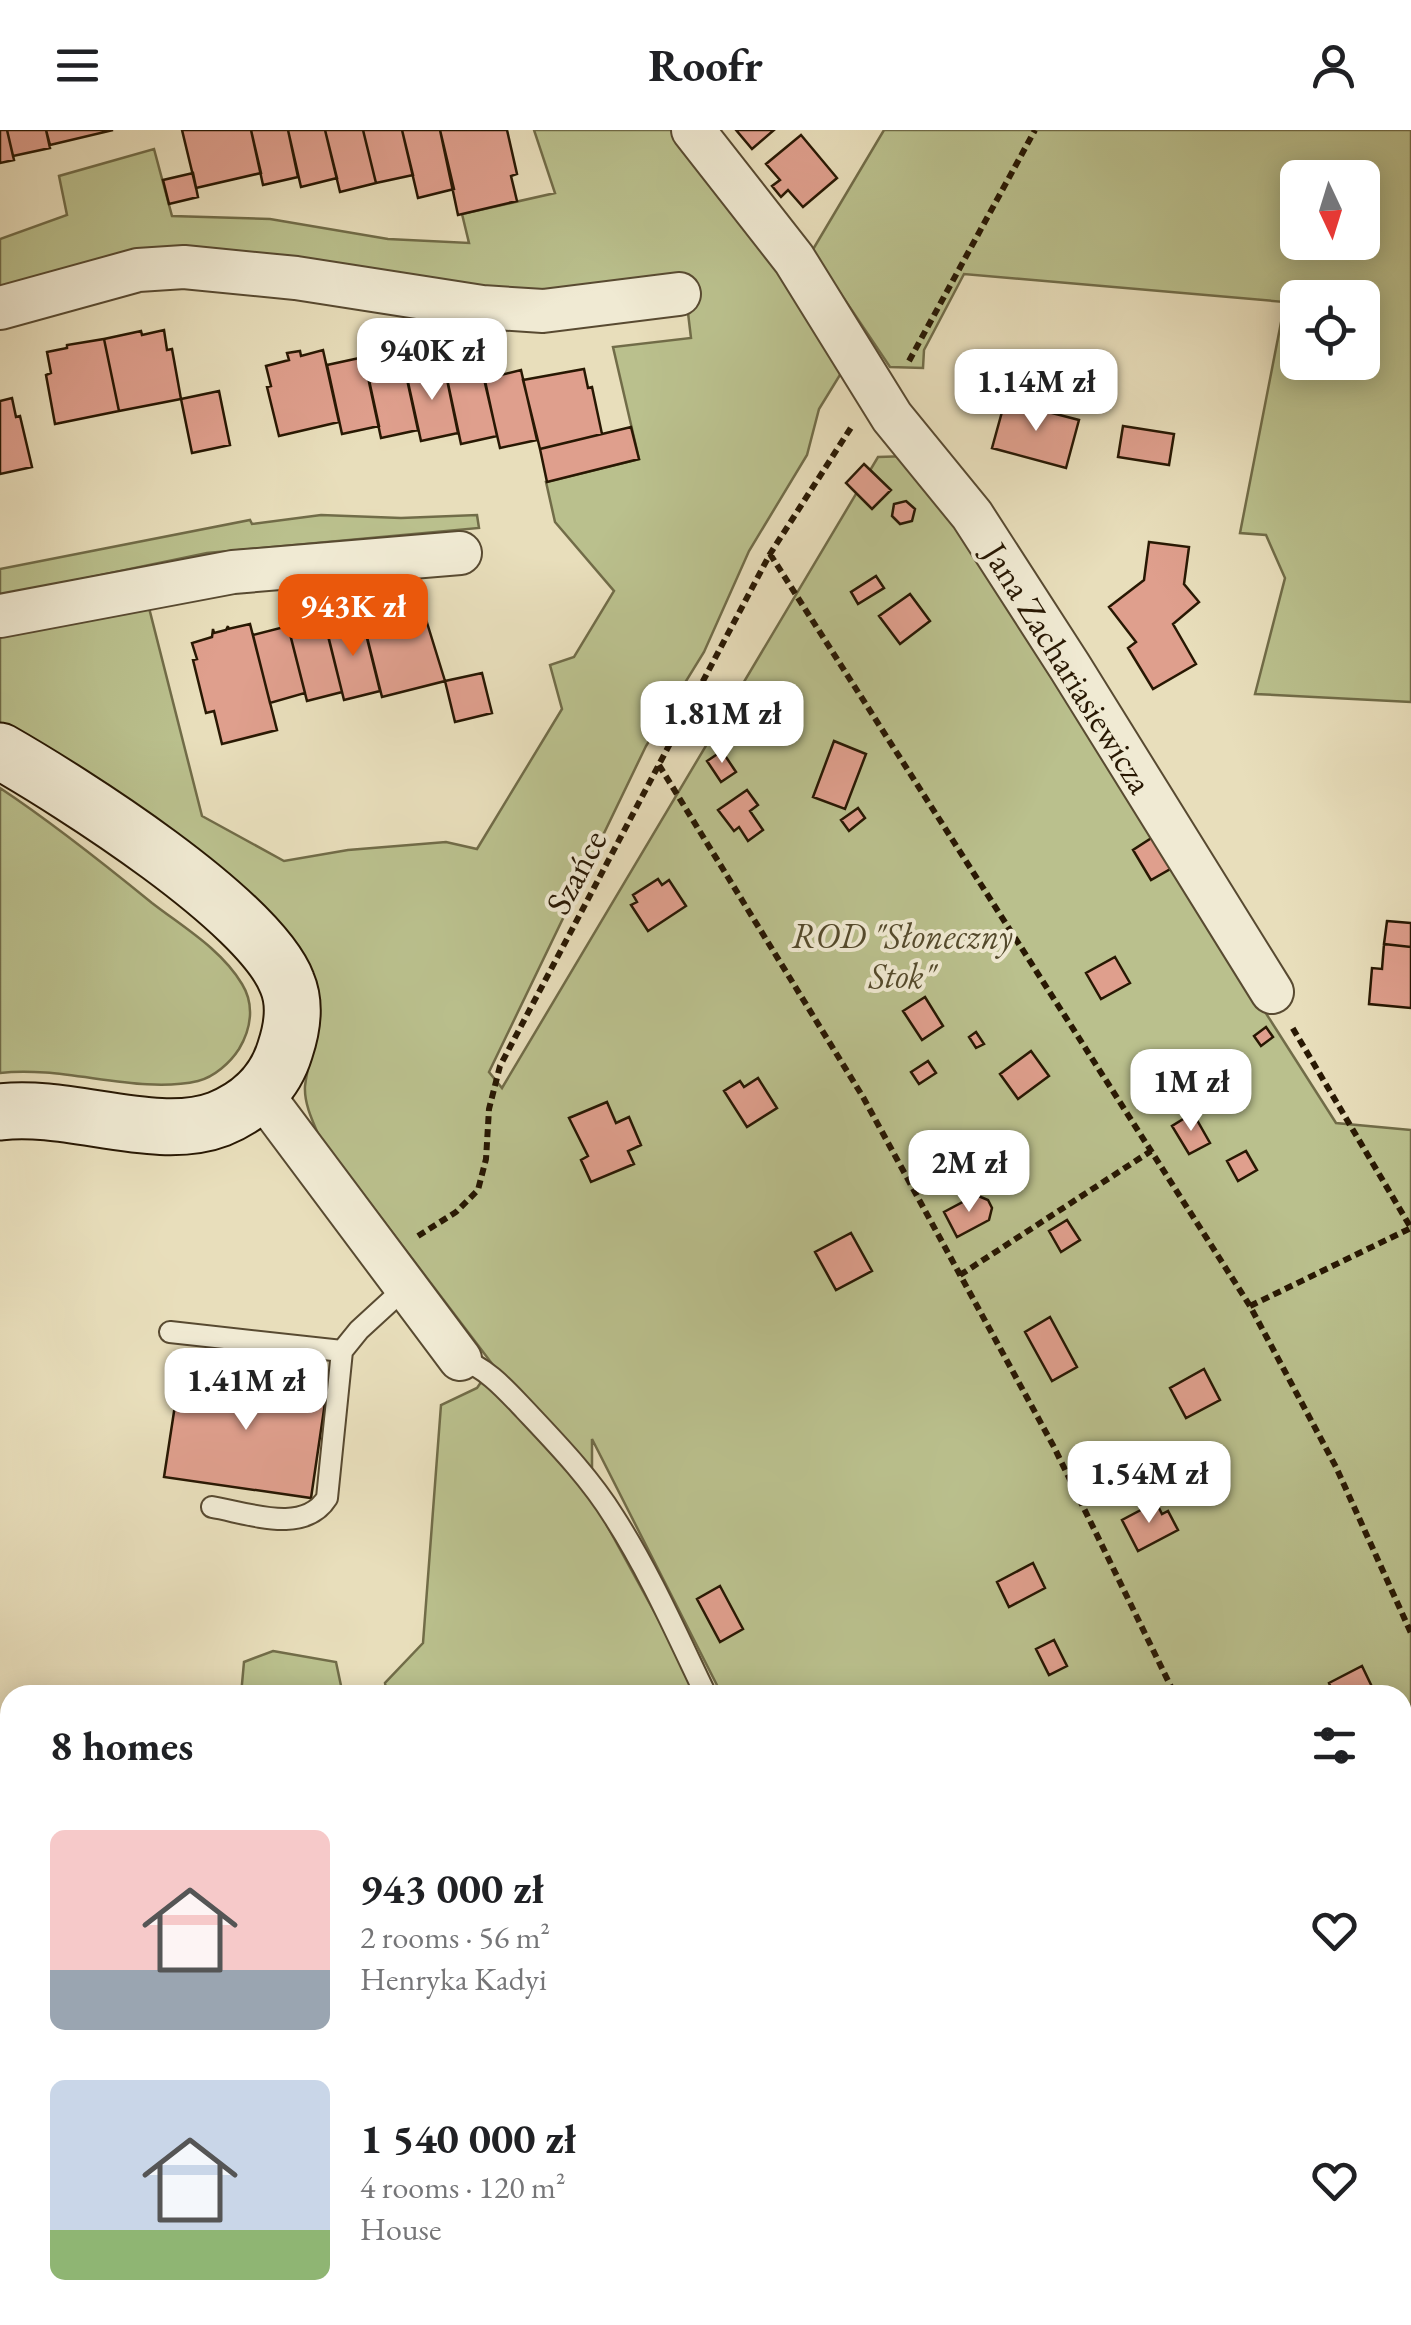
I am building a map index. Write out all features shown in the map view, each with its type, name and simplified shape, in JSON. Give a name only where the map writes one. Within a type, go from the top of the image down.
[{"type":"street","name":"Jana Zachariasiewicza","points":[[693,130],[893,378],[892,417],[980,528],[1272,992]]},
{"type":"street","points":[[0,308],[138,270],[184,267],[296,278],[482,308],[543,312],[679,294]]},
{"type":"street","points":[[0,616],[233,572],[460,554]]},
{"type":"street","points":[[0,750],[95,810],[243,924],[274,957],[289,985],[292,1012],[283,1058],[261,1093],[230,1113],[195,1126],[38,1110],[0,1112]]},
{"type":"street","points":[[261,1093],[460,1359]]},
{"type":"lane","points":[[212,1507],[280,1518],[303,1518],[319,1511],[327,1498],[342,1351],[400,1276]]},
{"type":"lane","points":[[170,1332],[342,1351]]},
{"type":"lane","points":[[460,1359],[476,1364],[508,1392],[564,1451],[613,1515],[701,1685]]},
{"type":"path","name":"Szańce","points":[[400,1276],[407,1243],[456,1212],[478,1190],[486,1159],[489,1110],[500,1066],[770,554],[909,357],[1036,130]]},
{"type":"path","points":[[770,554],[1250,1306],[1336,1467],[1411,1632]]},
{"type":"path","points":[[659,765],[862,1097],[1054,1447],[1169,1685]]},
{"type":"path","points":[[1250,1306],[1411,1228],[1272,992]]},
{"type":"path","points":[[960,1275],[1151,1151]]},
{"type":"green space","name":"ROD \"Słoneczny Stok\"","points":[[534,130],[675,130],[710,170],[843,370],[819,409],[807,455],[749,551],[704,652],[646,746],[489,1072],[502,1088],[878,457],[910,456],[1336,1123],[1411,1130],[1411,1685],[717,1685],[592,1439],[592,1498],[690,1685],[385,1685],[423,1643],[441,1405],[477,1388],[493,1365],[319,1136],[307,1105],[305,1086],[319,1001],[300,951],[270,913],[229,875],[131,805],[0,724],[0,628],[148,604],[202,816],[284,861],[348,850],[446,842],[477,849],[562,709],[550,665],[574,657],[614,591],[555,522],[546,482],[639,459],[613,347],[691,338],[684,279],[511,296],[224,253],[0,289],[0,239],[67,215],[59,176],[154,149],[172,216],[270,219],[388,239],[469,243],[462,214],[555,193]]},
{"type":"green space","points":[[884,130],[1411,130],[1411,702],[1255,694],[1285,578],[1266,535],[1240,533],[1280,328],[1280,380],[1380,380],[1380,280],[1280,280],[1280,302],[964,274],[924,350],[923,368],[890,367],[812,251]]},
{"type":"green space","points":[[321,515],[477,515],[479,528],[207,553],[0,596],[0,569],[250,520],[252,524]]},
{"type":"green space","points":[[0,788],[201,939],[233,971],[249,1000],[250,1017],[239,1049],[221,1069],[198,1081],[151,1085],[49,1073],[0,1073]]},
{"type":"green space","points":[[273,1651],[336,1662],[341,1685],[242,1685],[244,1662]]},
{"type":"building","points":[[0,130],[7,130],[14,160],[0,163]]},
{"type":"building","points":[[7,130],[46,130],[50,148],[13,156]]},
{"type":"building","points":[[46,130],[113,130],[50,145]]},
{"type":"building","points":[[182,130],[251,130],[261,173],[196,188]]},
{"type":"building","points":[[251,130],[288,130],[298,177],[263,185]]},
{"type":"building","points":[[288,130],[325,130],[337,178],[301,187]]},
{"type":"building","points":[[325,130],[363,130],[376,183],[340,192]]},
{"type":"building","points":[[363,130],[402,130],[413,175],[376,183]]},
{"type":"building","points":[[402,130],[440,130],[454,189],[418,198]]},
{"type":"building","points":[[440,130],[507,130],[517,174],[511,176],[517,201],[458,215]]},
{"type":"building","points":[[736,130],[774,130],[752,149]]},
{"type":"building","points":[[801,135],[837,178],[803,207],[788,190],[781,197],[772,186],[780,180],[766,164]]},
{"type":"building","points":[[193,173],[198,197],[169,204],[163,180]]},
{"type":"building","points":[[164,330],[167,350],[172,349],[181,399],[119,411],[104,339]]},
{"type":"building","points":[[104,339],[119,411],[55,424],[46,375],[51,373],[47,352]]},
{"type":"building","points":[[323,350],[339,422],[279,436],[266,366],[289,360],[287,353],[300,351],[301,356]]},
{"type":"building","points":[[364,357],[379,426],[342,434],[327,365]]},
{"type":"building","points":[[403,361],[418,430],[381,438],[366,368]]},
{"type":"building","points":[[444,365],[458,433],[421,441],[406,373]]},
{"type":"building","points":[[482,367],[497,436],[461,444],[446,374]]},
{"type":"building","points":[[584,369],[602,434],[540,449],[523,380]]},
{"type":"building","points":[[521,370],[537,440],[500,448],[484,379]]},
{"type":"building","points":[[219,391],[230,445],[192,453],[181,399]]},
{"type":"building","points":[[12,398],[32,467],[0,474],[0,401]]},
{"type":"building","points":[[1005,401],[1079,420],[1066,468],[992,448]]},
{"type":"building","points":[[1123,426],[1174,434],[1169,465],[1118,457]]},
{"type":"building","points":[[631,427],[639,459],[547,482],[540,449]]},
{"type":"building","points":[[864,464],[891,490],[872,509],[846,483]]},
{"type":"building","points":[[906,501],[915,509],[912,521],[900,524],[892,516],[894,504]]},
{"type":"building","points":[[1149,542],[1189,547],[1184,584],[1199,602],[1173,624],[1196,664],[1153,689],[1128,648],[1136,642],[1109,607],[1144,580]]},
{"type":"building","points":[[876,576],[884,588],[858,604],[851,592]]},
{"type":"building","points":[[910,594],[930,621],[900,644],[879,616]]},
{"type":"building","points":[[424,613],[445,681],[382,697],[365,629]]},
{"type":"building","points":[[362,618],[380,691],[344,700],[326,627]]},
{"type":"building","points":[[324,620],[342,692],[307,701],[289,630]]},
{"type":"building","points":[[250,624],[277,730],[222,744],[214,711],[206,713],[192,643],[212,637],[213,629],[214,633],[228,626]]},
{"type":"building","points":[[288,626],[305,693],[270,703],[253,635]]},
{"type":"building","points":[[482,673],[492,713],[455,722],[445,681]]},
{"type":"building","points":[[834,741],[866,754],[845,809],[813,797]]},
{"type":"building","points":[[722,751],[736,772],[721,782],[707,761]]},
{"type":"building","points":[[747,790],[758,805],[750,811],[763,830],[748,841],[739,827],[734,831],[718,810]]},
{"type":"building","points":[[858,808],[865,818],[849,831],[841,820]]},
{"type":"building","points":[[1153,837],[1172,868],[1151,880],[1133,850]]},
{"type":"building","points":[[658,879],[662,885],[669,880],[686,906],[648,931],[631,905],[637,902],[633,895]]},
{"type":"building","points":[[1387,921],[1411,923],[1411,947],[1384,944]]},
{"type":"building","points":[[1384,944],[1411,947],[1411,1008],[1369,1004],[1372,968],[1382,969]]},
{"type":"building","points":[[1115,957],[1130,983],[1101,999],[1086,973]]},
{"type":"building","points":[[925,997],[943,1026],[922,1040],[903,1011]]},
{"type":"building","points":[[1266,1027],[1273,1037],[1261,1046],[1254,1036]]},
{"type":"building","points":[[976,1032],[984,1044],[976,1048],[969,1037]]},
{"type":"building","points":[[1031,1051],[1049,1076],[1018,1099],[1000,1074]]},
{"type":"building","points":[[928,1061],[936,1073],[919,1084],[911,1072]]},
{"type":"building","points":[[758,1078],[777,1108],[747,1127],[724,1091],[740,1081],[744,1087]]},
{"type":"building","points":[[607,1102],[616,1123],[629,1117],[641,1145],[628,1151],[634,1164],[591,1182],[581,1160],[588,1156],[569,1118]]},
{"type":"building","points":[[1193,1113],[1210,1143],[1189,1154],[1172,1126]]},
{"type":"building","points":[[1246,1151],[1257,1170],[1238,1181],[1227,1161]]},
{"type":"building","points":[[976,1195],[988,1200],[992,1208],[989,1220],[957,1237],[944,1212]]},
{"type":"building","points":[[1067,1220],[1080,1240],[1061,1252],[1049,1231]]},
{"type":"building","points":[[851,1233],[872,1271],[836,1290],[815,1252]]},
{"type":"building","points":[[1050,1317],[1077,1367],[1052,1381],[1025,1332]]},
{"type":"building","points":[[181,1366],[327,1389],[311,1498],[164,1477]]},
{"type":"building","points":[[1204,1369],[1220,1400],[1186,1418],[1170,1388]]},
{"type":"building","points":[[1156,1502],[1162,1514],[1168,1511],[1178,1530],[1138,1551],[1122,1520]]},
{"type":"building","points":[[1033,1563],[1045,1588],[1009,1607],[997,1582]]},
{"type":"building","points":[[720,1586],[743,1629],[720,1642],[697,1599]]},
{"type":"building","points":[[1054,1640],[1067,1666],[1049,1675],[1036,1649]]},
{"type":"building","points":[[1362,1666],[1371,1685],[1330,1685]]}]
